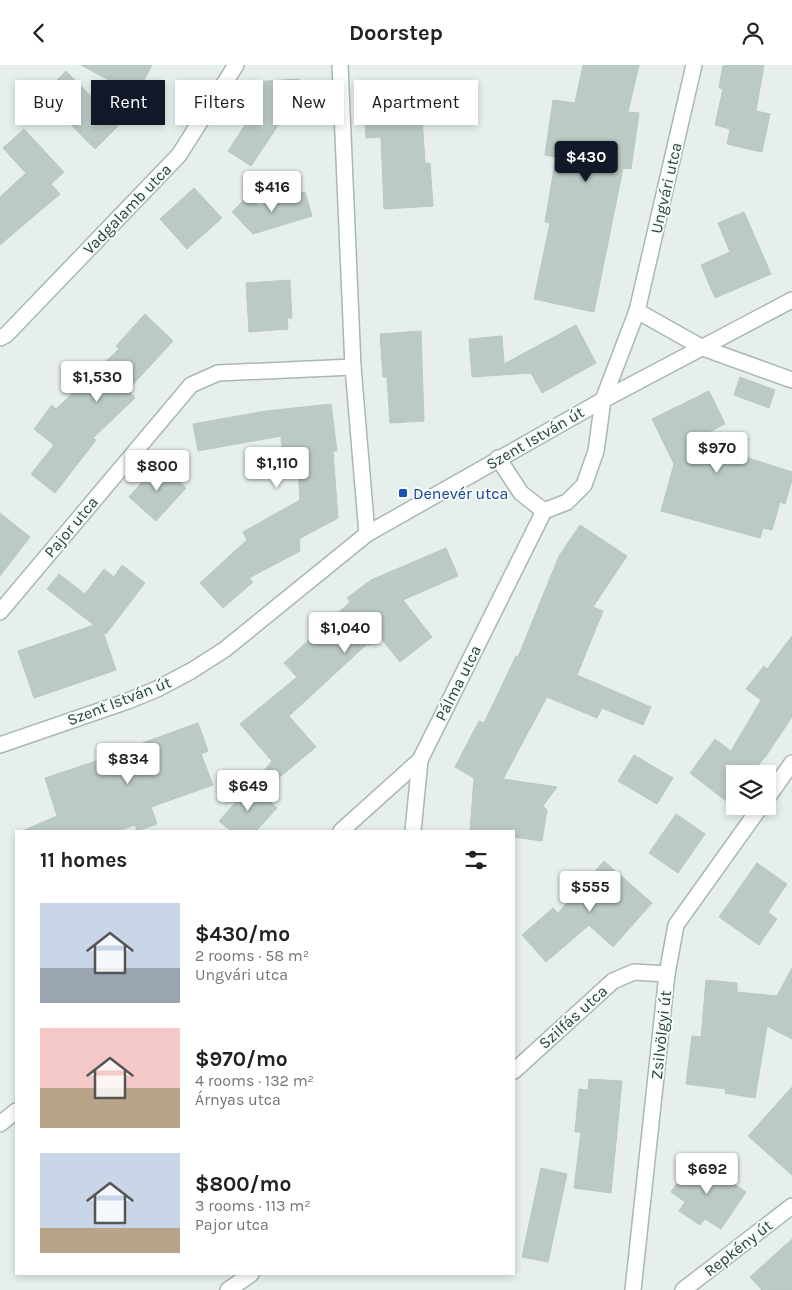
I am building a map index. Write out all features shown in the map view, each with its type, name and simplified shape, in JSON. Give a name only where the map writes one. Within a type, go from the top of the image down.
[{"type":"street","name":"Vadgalamb utca","points":[[0,339],[6,335],[179,155],[236,65]]},
{"type":"street","points":[[340,65],[353,367],[367,534]]},
{"type":"street","name":"Ungvári utca","points":[[602,400],[637,311],[694,65]]},
{"type":"street","name":"Szent István út","points":[[0,745],[128,701],[158,689],[191,671],[224,650],[367,534],[602,400],[792,300]]},
{"type":"street","points":[[637,311],[703,348],[792,379]]},
{"type":"street","name":"Pajor utca","points":[[0,612],[191,385],[218,373],[353,367]]},
{"type":"street","points":[[498,458],[521,493],[544,511],[567,502],[584,485],[596,451],[602,400]]},
{"type":"street","name":"Pálma utca","points":[[342,830],[420,760],[544,511]]},
{"type":"street","points":[[413,830],[420,760]]},
{"type":"street","points":[[776,786],[792,763]]},
{"type":"street","name":"Zsilvölgyi út","points":[[633,1290],[667,975],[676,925],[755,815]]},
{"type":"street","name":"Szilfás utca","points":[[515,1070],[613,981],[634,972],[667,975]]},
{"type":"street","points":[[0,1125],[15,1112]]},
{"type":"street","name":"Repkény út","points":[[683,1290],[792,1206]]},
{"type":"street","points":[[228,1290],[250,1275]]},
{"type":"building","points":[[81,65],[152,65],[144,80],[108,80]]},
{"type":"building","points":[[583,65],[639,65],[628,112],[639,113],[631,169],[623,168],[594,312],[534,299],[550,223],[545,222],[556,157],[545,155],[553,100],[575,103]]},
{"type":"building","points":[[723,65],[764,65],[756,111],[770,114],[762,152],[727,144],[730,129],[715,125],[723,89],[719,88]]},
{"type":"building","points":[[66,71],[75,80],[57,80]]},
{"type":"building","points":[[263,81],[273,81],[273,125],[278,125],[251,166],[228,151],[245,125],[263,125]]},
{"type":"building","points":[[81,86],[91,96],[91,125],[119,125],[95,149],[71,125],[81,125]]},
{"type":"building","points":[[365,125],[423,125],[425,163],[430,163],[433,206],[384,209],[381,137],[366,138]]},
{"type":"building","points":[[24,129],[64,172],[51,184],[60,194],[0,245],[0,197],[26,173],[3,148]]},
{"type":"building","points":[[194,188],[222,218],[187,249],[160,219]]},
{"type":"building","points":[[305,192],[312,216],[253,234],[232,212],[249,195],[259,206]]},
{"type":"building","points":[[744,212],[771,274],[715,298],[701,265],[730,252],[718,223]]},
{"type":"building","points":[[290,280],[292,318],[287,318],[288,329],[249,332],[246,283]]},
{"type":"building","points":[[145,314],[173,341],[128,390],[135,398],[93,438],[96,440],[55,493],[31,474],[54,445],[34,429],[52,405],[56,409],[119,349],[116,346]]},
{"type":"building","points":[[576,325],[596,363],[542,393],[531,373],[472,377],[469,339],[502,336],[504,364]]},
{"type":"building","points":[[421,331],[424,421],[390,423],[387,377],[383,377],[380,334]]},
{"type":"building","points":[[740,377],[775,390],[769,408],[734,395]]},
{"type":"building","points":[[709,391],[725,424],[699,437],[737,450],[736,454],[792,472],[792,480],[785,504],[780,502],[772,530],[763,528],[760,538],[661,511],[674,464],[652,419]]},
{"type":"building","points":[[331,404],[337,451],[333,451],[338,518],[299,539],[300,551],[249,578],[253,582],[223,608],[200,583],[247,540],[243,532],[300,500],[297,455],[283,457],[281,436],[198,451],[193,424],[266,411]]},
{"type":"building","points":[[158,464],[186,488],[156,521],[129,497]]},
{"type":"building","points":[[0,513],[30,537],[0,576]]},
{"type":"building","points":[[580,525],[627,556],[593,607],[603,611],[577,675],[651,707],[643,725],[602,708],[597,718],[547,697],[503,779],[557,787],[543,806],[547,810],[542,841],[515,837],[515,830],[470,830],[474,778],[455,767],[479,721],[484,723],[516,656],[518,657],[559,556]]},
{"type":"building","points":[[446,548],[458,576],[403,600],[432,637],[400,662],[380,637],[369,645],[367,644],[289,716],[316,747],[264,790],[255,781],[272,761],[240,724],[297,677],[284,663],[350,602],[347,598],[371,580]]},
{"type":"building","points":[[122,565],[145,583],[106,634],[103,632],[116,670],[34,698],[18,651],[94,625],[47,589],[59,574],[85,594],[104,569],[114,577]]},
{"type":"building","points":[[792,636],[792,717],[758,765],[726,765],[726,801],[690,773],[715,739],[731,751],[761,700],[746,689],[764,666],[767,669]]},
{"type":"building","points":[[198,723],[208,751],[201,754],[213,785],[151,807],[157,824],[140,830],[137,830],[135,825],[121,830],[24,830],[57,816],[45,778],[135,748],[134,746]]},
{"type":"building","points":[[634,755],[673,778],[657,804],[618,781]]},
{"type":"building","points":[[251,785],[277,808],[257,830],[230,830],[219,821]]},
{"type":"building","points":[[676,814],[705,834],[678,873],[649,853]]},
{"type":"building","points":[[604,861],[652,903],[613,947],[589,925],[546,962],[522,935],[553,908],[558,913]]},
{"type":"building","points":[[757,863],[787,884],[768,912],[777,919],[759,945],[719,917]]},
{"type":"building","points":[[792,968],[792,1039],[767,1026],[755,1098],[725,1093],[726,1089],[686,1084],[692,1036],[701,1037],[706,980],[737,983],[737,992],[777,996]]},
{"type":"building","points":[[589,1079],[622,1081],[611,1193],[574,1188],[581,1132],[575,1132],[579,1089],[588,1090]]},
{"type":"building","points":[[792,1087],[792,1175],[748,1136]]},
{"type":"building","points":[[696,1157],[746,1192],[721,1229],[705,1219],[700,1225],[679,1211],[685,1202],[671,1192]]},
{"type":"building","points":[[541,1168],[567,1174],[548,1262],[522,1257]]},
{"type":"building","points":[[792,1239],[792,1290],[762,1290],[750,1277]]},
{"type":"place","name":"Denevér utca","points":[[403,493]]}]
